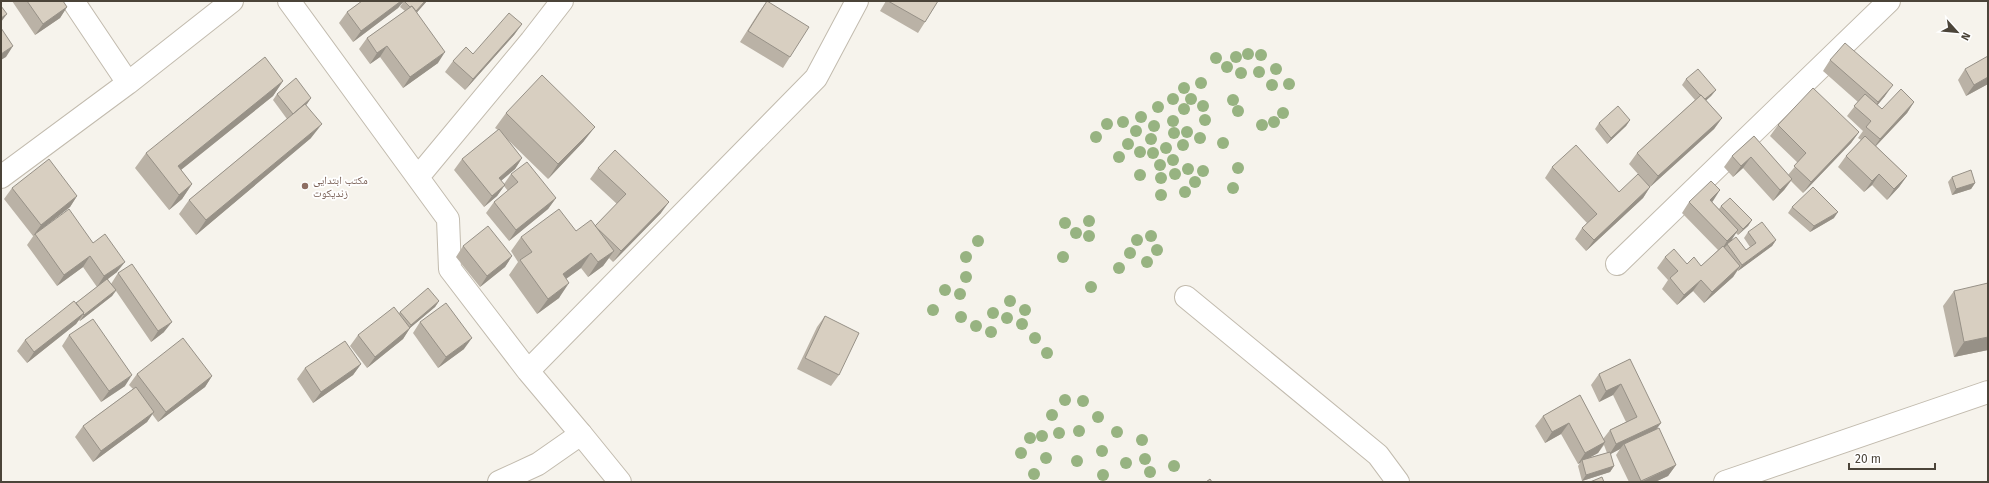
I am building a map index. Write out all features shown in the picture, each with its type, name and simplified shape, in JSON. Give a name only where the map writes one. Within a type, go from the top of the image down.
[{"type":"street","points":[[73,1],[128,83]]},
{"type":"street","points":[[1,177],[128,83],[232,1]]},
{"type":"street","points":[[289,1],[448,219],[450,269],[528,371],[620,482]]},
{"type":"street","points":[[418,177],[531,41],[562,1]]},
{"type":"street","points":[[528,371],[816,78],[857,1]]},
{"type":"street","points":[[1617,264],[1889,1]]},
{"type":"street","points":[[1186,297],[1378,455],[1398,482]]},
{"type":"street","points":[[1725,482],[1988,392]]},
{"type":"street","points":[[499,482],[538,464],[581,434]]},
{"type":"building","points":[[27,1],[63,1],[67,7],[43,24]]},
{"type":"building","points":[[362,1],[401,1],[361,31],[347,12]]},
{"type":"building","points":[[404,1],[425,1],[416,11],[412,6],[410,7]]},
{"type":"building","points":[[767,1],[809,27],[790,57],[748,31]]},
{"type":"building","points":[[888,1],[938,1],[925,22]]},
{"type":"building","points":[[1,6],[7,14],[1,18]]},
{"type":"building","points":[[412,6],[445,52],[410,77],[387,46],[377,53],[367,38]]},
{"type":"building","points":[[509,13],[522,24],[473,79],[453,61],[466,47],[473,54]]},
{"type":"building","points":[[1,28],[13,46],[1,54]]},
{"type":"building","points":[[1845,43],[1893,85],[1878,102],[1830,60]]},
{"type":"building","points":[[1988,56],[1988,77],[1974,85],[1965,69]]},
{"type":"building","points":[[265,57],[283,81],[178,166],[192,184],[179,195],[146,153]]},
{"type":"building","points":[[1698,69],[1716,90],[1705,99],[1686,79]]},
{"type":"building","points":[[542,75],[595,127],[558,164],[506,113]]},
{"type":"building","points":[[296,78],[311,98],[293,114],[277,94]]},
{"type":"building","points":[[1813,88],[1859,132],[1811,182],[1794,166],[1806,153],[1778,125]]},
{"type":"building","points":[[1901,89],[1914,102],[1880,139],[1866,127],[1871,121],[1854,106],[1865,94],[1882,109]]},
{"type":"building","points":[[1701,95],[1722,118],[1658,176],[1637,153]]},
{"type":"building","points":[[305,104],[322,124],[206,220],[189,200]]},
{"type":"building","points":[[1618,106],[1630,120],[1611,138],[1599,123]]},
{"type":"building","points":[[499,129],[522,158],[499,178],[505,185],[492,196],[462,159]]},
{"type":"building","points":[[1754,136],[1792,179],[1780,190],[1751,157],[1741,166],[1732,156]]},
{"type":"building","points":[[1865,136],[1907,176],[1894,189],[1879,174],[1872,181],[1846,156]]},
{"type":"building","points":[[1576,145],[1619,192],[1638,174],[1650,187],[1594,240],[1582,228],[1597,214],[1552,167]]},
{"type":"building","points":[[615,150],[669,202],[621,251],[595,226],[626,194],[598,168]]},
{"type":"building","points":[[49,159],[77,196],[41,225],[12,188]]},
{"type":"building","points":[[527,162],[556,198],[516,230],[494,202],[518,182],[511,174]]},
{"type":"building","points":[[1971,170],[1975,183],[1956,189],[1952,177]]},
{"type":"building","points":[[1711,181],[1720,190],[1710,200],[1738,230],[1727,241],[1689,202]]},
{"type":"building","points":[[1813,187],[1838,212],[1814,226],[1792,207]]},
{"type":"building","points":[[1730,198],[1752,220],[1743,229],[1721,206]]},
{"type":"building","points":[[69,209],[93,243],[105,234],[125,262],[104,276],[90,256],[64,275],[35,234]]},
{"type":"building","points":[[559,209],[576,231],[591,220],[614,251],[598,262],[591,253],[563,274],[569,283],[548,299],[520,260],[532,252],[521,237]]},
{"type":"building","points":[[1762,222],[1776,240],[1742,265],[1727,244],[1736,237],[1746,250],[1756,243],[1748,232]]},
{"type":"building","points":[[488,226],[512,256],[487,276],[463,246]]},
{"type":"building","points":[[1723,246],[1740,266],[1712,292],[1701,280],[1684,295],[1670,278],[1678,271],[1665,257],[1674,249],[1687,264],[1694,257],[1701,266]]},
{"type":"building","points":[[132,264],[172,322],[158,331],[118,273]]},
{"type":"building","points":[[107,279],[116,290],[84,315],[76,303]]},
{"type":"building","points":[[1988,283],[1988,337],[1964,342],[1954,291]]},
{"type":"building","points":[[428,288],[439,301],[411,325],[400,312]]},
{"type":"building","points":[[74,301],[84,313],[34,352],[25,340]]},
{"type":"building","points":[[446,303],[472,338],[446,357],[420,322]]},
{"type":"building","points":[[394,307],[410,328],[375,357],[358,335]]},
{"type":"building","points":[[825,316],[859,333],[839,375],[805,358]]},
{"type":"building","points":[[93,319],[132,375],[109,391],[69,335]]},
{"type":"building","points":[[183,338],[212,376],[166,412],[137,374]]},
{"type":"building","points":[[345,341],[361,364],[321,392],[305,368]]},
{"type":"building","points":[[1630,359],[1661,423],[1616,444],[1610,430],[1637,417],[1621,384],[1606,391],[1599,374]]},
{"type":"building","points":[[136,387],[154,412],[101,451],[83,426]]},
{"type":"building","points":[[1580,395],[1605,442],[1585,453],[1569,423],[1552,432],[1543,416]]},
{"type":"building","points":[[1659,428],[1676,465],[1641,481],[1624,444]]},
{"type":"building","points":[[1610,452],[1614,466],[1586,475],[1582,460]]},
{"type":"building","points":[[1602,477],[1604,482],[1590,482]]},
{"type":"place","name":"مکتب ابتدایی زندیکوت","points":[[305,186]]}]
